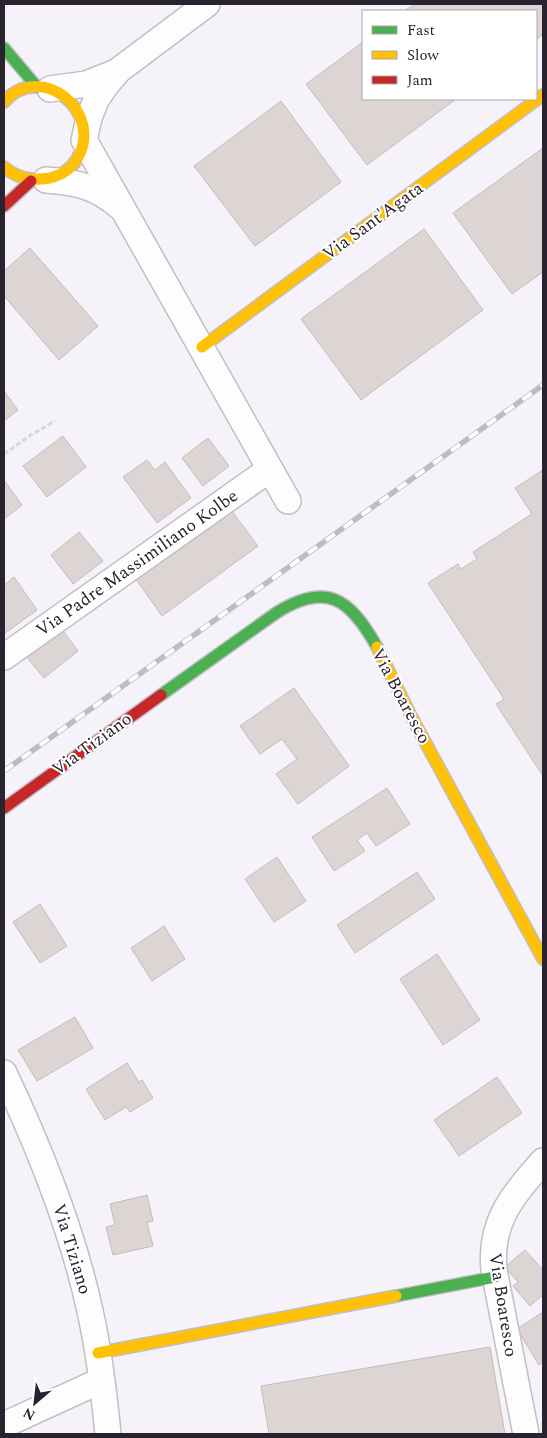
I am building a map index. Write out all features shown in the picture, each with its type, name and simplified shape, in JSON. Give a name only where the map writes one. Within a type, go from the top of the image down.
[{"type":"street","points":[[4,206],[38,180],[55,178],[72,167],[78,159],[96,100],[106,85],[119,70],[207,4]]},
{"type":"street","points":[[4,48],[44,88],[64,95],[76,106],[83,120],[84,138],[288,501]]},
{"type":"street","points":[[4,102],[20,90],[86,84],[119,70]]},
{"type":"street","name":"Via Sant'Agata","points":[[202,347],[536,100]]},
{"type":"street","points":[[4,167],[17,176],[38,180],[67,181],[88,186],[107,196],[124,210]]},
{"type":"street","name":"Via Padre Massimiliano Kolbe","points":[[4,657],[270,469]]},
{"type":"street","name":"Via Boaresco","points":[[181,680],[287,606],[316,596],[335,599],[347,606],[360,620],[368,634],[543,958]]},
{"type":"street","name":"Via Tiziano","points":[[4,808],[181,680]]},
{"type":"street","name":"Via Tiziano","points":[[4,1073],[29,1127],[57,1196],[87,1296],[98,1353],[108,1434]]},
{"type":"street","name":"Via Boaresco","points":[[526,1434],[495,1278],[493,1250],[498,1222],[513,1197],[543,1161]]},
{"type":"street","points":[[98,1353],[495,1278]]},
{"type":"street","points":[[4,1425],[102,1380]]},
{"type":"path","points":[[4,454],[54,421]]},
{"type":"building","points":[[415,4],[543,4],[543,34],[537,39],[537,10],[406,10]]},
{"type":"building","points":[[362,43],[362,100],[455,100],[367,165],[306,84]]},
{"type":"building","points":[[281,101],[341,182],[255,246],[194,166]]},
{"type":"building","points":[[543,148],[543,272],[512,294],[453,213]]},
{"type":"building","points":[[424,229],[483,310],[361,400],[301,319]]},
{"type":"building","points":[[30,248],[98,326],[59,360],[4,296],[4,271]]},
{"type":"building","points":[[4,391],[18,410],[4,421]]},
{"type":"building","points":[[63,436],[86,467],[47,497],[23,466]]},
{"type":"building","points":[[208,438],[229,466],[203,486],[182,458]]},
{"type":"building","points":[[147,460],[155,470],[165,462],[191,498],[157,523],[123,477]]},
{"type":"building","points":[[543,470],[543,776],[496,704],[504,699],[428,583],[458,564],[461,569],[477,559],[473,552],[532,514],[515,488]]},
{"type":"building","points":[[4,480],[22,505],[4,519]]},
{"type":"building","points":[[228,506],[258,546],[162,616],[133,575]]},
{"type":"building","points":[[79,532],[103,561],[73,584],[51,555]]},
{"type":"building","points":[[14,577],[37,610],[4,634],[4,585]]},
{"type":"building","points":[[60,627],[78,651],[44,678],[25,655]]},
{"type":"building","points":[[294,688],[349,766],[298,804],[276,774],[297,759],[282,739],[260,754],[240,726]]},
{"type":"building","points":[[387,788],[410,824],[376,846],[367,833],[357,840],[365,851],[334,871],[312,837]]},
{"type":"building","points":[[277,857],[306,901],[274,922],[245,879]]},
{"type":"building","points":[[417,872],[435,899],[355,953],[337,925]]},
{"type":"building","points":[[40,904],[67,946],[40,963],[13,922]]},
{"type":"building","points":[[164,926],[185,959],[152,981],[131,948]]},
{"type":"building","points":[[437,954],[480,1020],[443,1045],[400,979]]},
{"type":"building","points":[[75,1017],[93,1048],[37,1081],[18,1050]]},
{"type":"building","points":[[127,1063],[139,1082],[142,1080],[153,1098],[130,1112],[126,1107],[105,1120],[86,1089]]},
{"type":"building","points":[[497,1077],[522,1113],[459,1156],[434,1120]]},
{"type":"building","points":[[147,1195],[153,1221],[147,1222],[153,1246],[113,1255],[106,1227],[115,1225],[110,1204]]},
{"type":"building","points":[[525,1250],[543,1270],[543,1295],[530,1306],[513,1286],[518,1282],[505,1267]]},
{"type":"building","points":[[543,1312],[543,1362],[539,1365],[517,1329]]},
{"type":"building","points":[[490,1347],[505,1434],[269,1434],[261,1386]]},
{"type":"railway","points":[[4,771],[543,385]]},
{"type":"traffic: fast","points":[[4,48],[37,87]]},
{"type":"traffic: fast","points":[[161,695],[276,613],[294,603],[310,598],[323,597],[336,600],[347,607],[367,630],[377,647]]},
{"type":"traffic: fast","points":[[396,1296],[495,1277]]},
{"type":"traffic: slow","points":[[4,102],[19,90],[35,87],[51,89],[65,97],[76,109],[83,124],[83,141],[77,159],[66,171],[54,177],[37,179],[20,177],[4,167]]},
{"type":"traffic: slow","points":[[537,99],[543,95]]},
{"type":"traffic: slow","points":[[202,347],[536,100]]},
{"type":"traffic: slow","points":[[377,647],[411,716],[543,959]]},
{"type":"traffic: slow","points":[[98,1353],[396,1296]]},
{"type":"traffic: jam","points":[[4,206],[31,181]]},
{"type":"traffic: jam","points":[[4,808],[161,695]]}]
